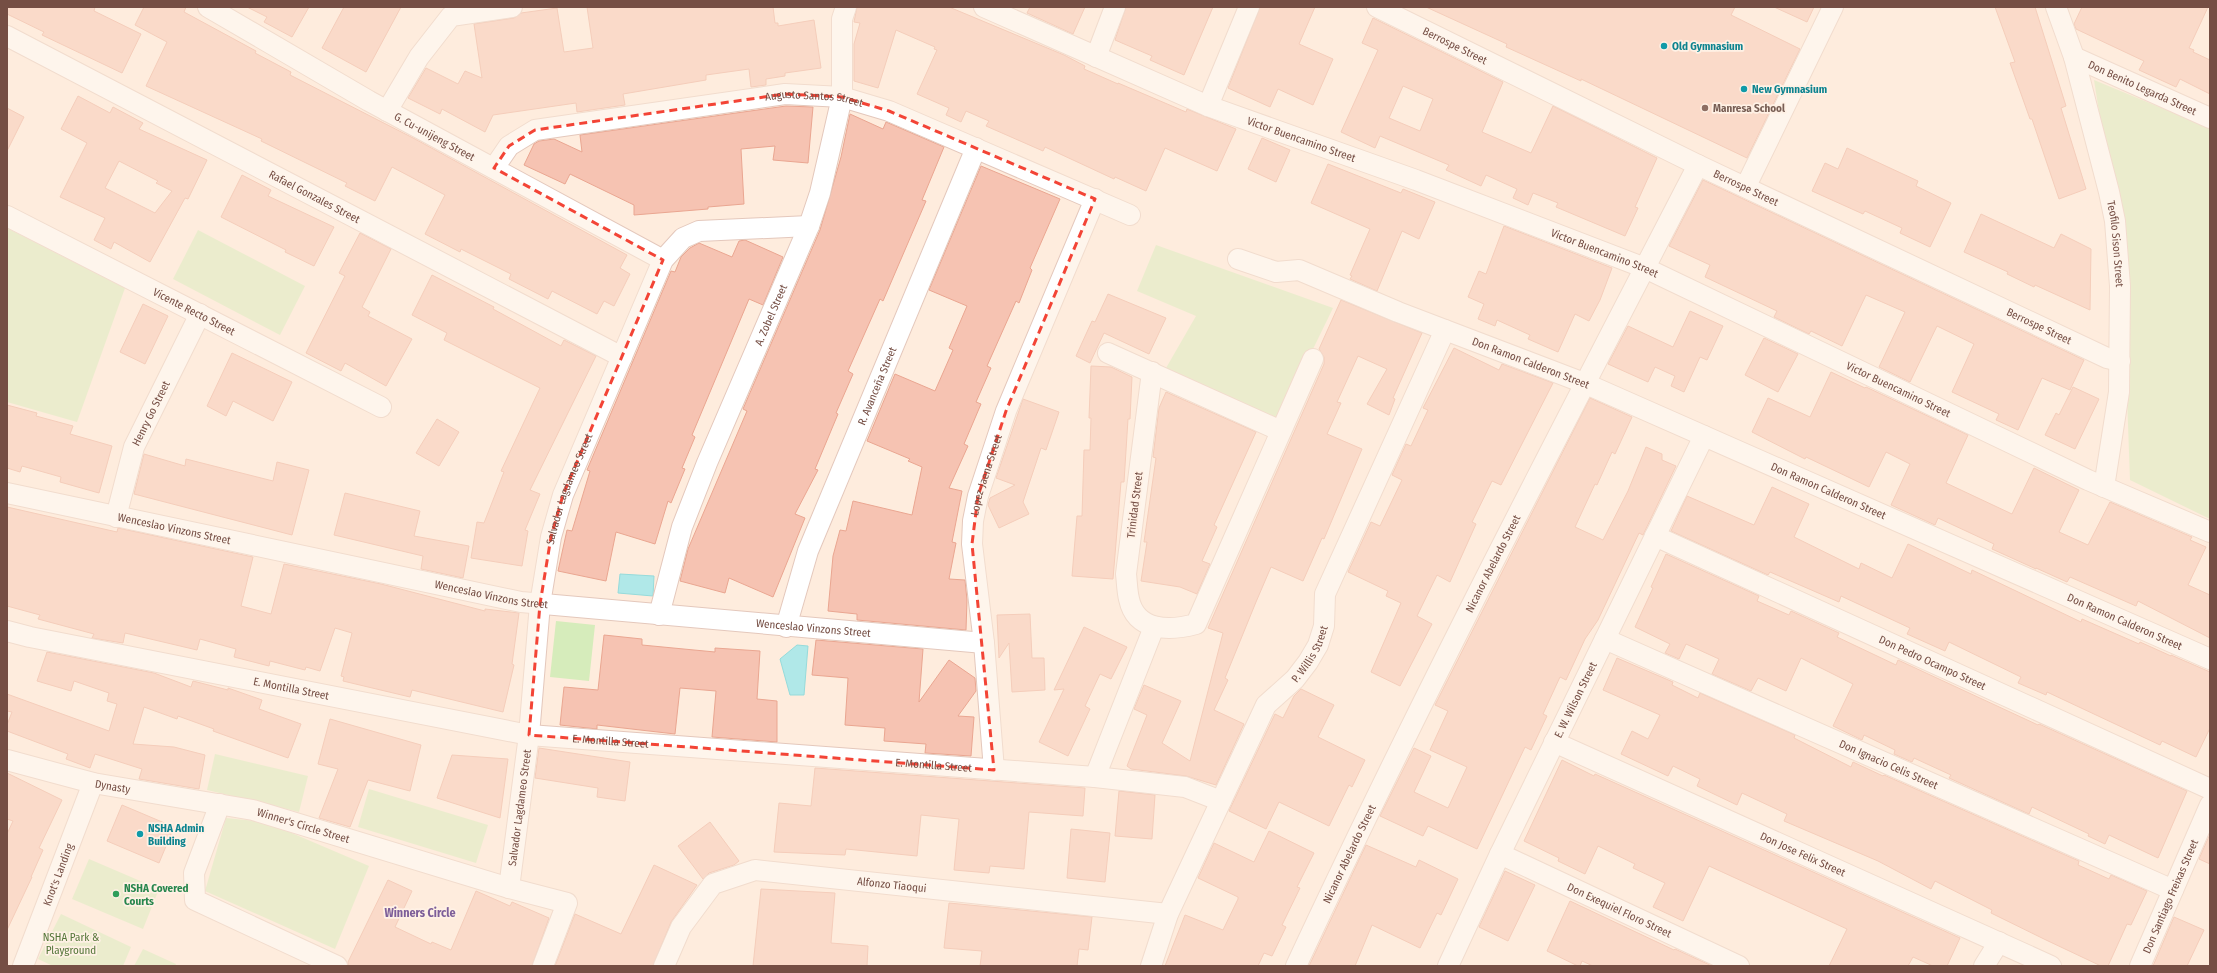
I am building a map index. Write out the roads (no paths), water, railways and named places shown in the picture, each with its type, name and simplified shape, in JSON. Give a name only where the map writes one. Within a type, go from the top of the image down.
[{"type":"street","name":"G. Cu-unijeng Street","points":[[208,7],[387,111],[663,260]]},
{"type":"street","points":[[387,111],[446,11],[512,7]]},
{"type":"street","name":"A. Zobel Street","points":[[659,615],[682,527],[707,463],[809,226],[820,194],[842,97],[842,19],[846,7]]},
{"type":"street","name":"Victor Buencamino Street","points":[[984,7],[1208,106],[1416,180],[1645,268],[2104,488],[2210,532]]},
{"type":"street","points":[[1096,57],[1115,7]]},
{"type":"street","points":[[1208,106],[1249,7]]},
{"type":"street","name":"Berrospe Street","points":[[1377,7],[1408,13],[1698,165],[1746,186],[2107,358],[2120,360]]},
{"type":"street","points":[[1746,186],[1833,7]]},
{"type":"street","name":"Teofilo Sison Street","points":[[2056,7],[2074,57],[2109,192],[2115,221],[2120,286],[2119,392],[2104,488]]},
{"type":"street","name":"Rafael Gonzales Street","points":[[7,36],[622,357]]},
{"type":"street","name":"Don Benito Legarda Street","points":[[2074,57],[2210,118]]},
{"type":"street","name":"Augusto Santos Street","points":[[494,168],[509,146],[535,130],[784,94],[842,97],[888,111],[1130,215]]},
{"type":"street","name":"R. Avanceña Street","points":[[786,627],[808,551],[976,148]]},
{"type":"street","name":"Nicanor Abelardo Street","points":[[1296,966],[1363,823],[1584,383],[1698,165]]},
{"type":"street","name":"Lopez-Jaena Street","points":[[994,770],[984,644],[972,544],[978,496],[1006,411],[1095,199]]},
{"type":"street","name":"Vicente Recto Street","points":[[7,216],[381,407]]},
{"type":"street","name":"Salvador Lagdameo Street","points":[[509,888],[529,735],[540,604],[551,537],[563,496],[663,260],[683,238],[699,232],[809,226]]},
{"type":"street","name":"Don Ramon Calderon Street","points":[[1238,259],[1276,272],[1299,270],[1398,312],[1584,383],[2210,659]]},
{"type":"street","name":"Henry Go Street","points":[[116,517],[134,446],[200,314]]},
{"type":"street","name":"P. Willis Street","points":[[1151,966],[1168,914],[1266,705],[1295,679],[1308,662],[1318,645],[1324,626],[1325,594],[1445,330]]},
{"type":"street","points":[[1108,353],[1281,431]]},
{"type":"street","name":"Trinidad Street","points":[[1152,372],[1126,574],[1129,600],[1137,616],[1154,627],[1175,629],[1196,624],[1313,359]]},
{"type":"street","name":"E. W. Wilson Street","points":[[1448,966],[1554,742],[1704,436]]},
{"type":"street","name":"Wenceslao Vinzons Street","points":[[7,493],[521,602],[984,644]]},
{"type":"street","name":"Don Pedro Ocampo Street","points":[[1655,536],[2210,789]]},
{"type":"street","points":[[1095,777],[1154,627]]},
{"type":"street","name":"E. Montilla Street","points":[[7,631],[30,637],[529,735],[1095,777],[1185,787],[1221,801]]},
{"type":"street","name":"Don Ignacio Celis Street","points":[[1605,638],[2173,890]]},
{"type":"street","name":"Don Jose Felix Street","points":[[1554,742],[2051,966]]},
{"type":"street","name":"Dynasty","points":[[7,760],[93,783],[220,804]]},
{"type":"street","name":"Knot's Landing","points":[[25,965],[93,783]]},
{"type":"street","points":[[220,804],[194,873],[195,900],[336,966]]},
{"type":"street","name":"Winner's Circle Street","points":[[220,804],[252,810],[509,888],[567,903],[543,966]]},
{"type":"street","name":"Don Santiago Freixas Street","points":[[2140,966],[2210,805]]},
{"type":"street","name":"Don Exequiel Floro Street","points":[[1500,854],[1739,966]]},
{"type":"street","name":"Alfonzo Tiaoqui","points":[[664,966],[682,927],[713,884],[755,870],[1168,914]]},
{"type":"street","points":[[1984,966],[1999,942]]},
{"type":"water","points":[[620,574],[654,576],[653,596],[618,593]]},
{"type":"water","points":[[797,645],[808,646],[804,695],[790,695],[780,659]]},
{"type":"place","name":"Old Gymnasium","points":[[1664,46]]},
{"type":"place","name":"New Gymnasium","points":[[1744,89]]},
{"type":"place","name":"Manresa School","points":[[1705,108]]},
{"type":"place","name":"NSHA Admin Building","points":[[140,834]]},
{"type":"place","name":"NSHA Covered Courts","points":[[116,894]]},
{"type":"district","name":"Winners Circle","points":[[420,913]]},
{"type":"park label","name":"NSHA Park & Playground","points":[[71,943]]}]
